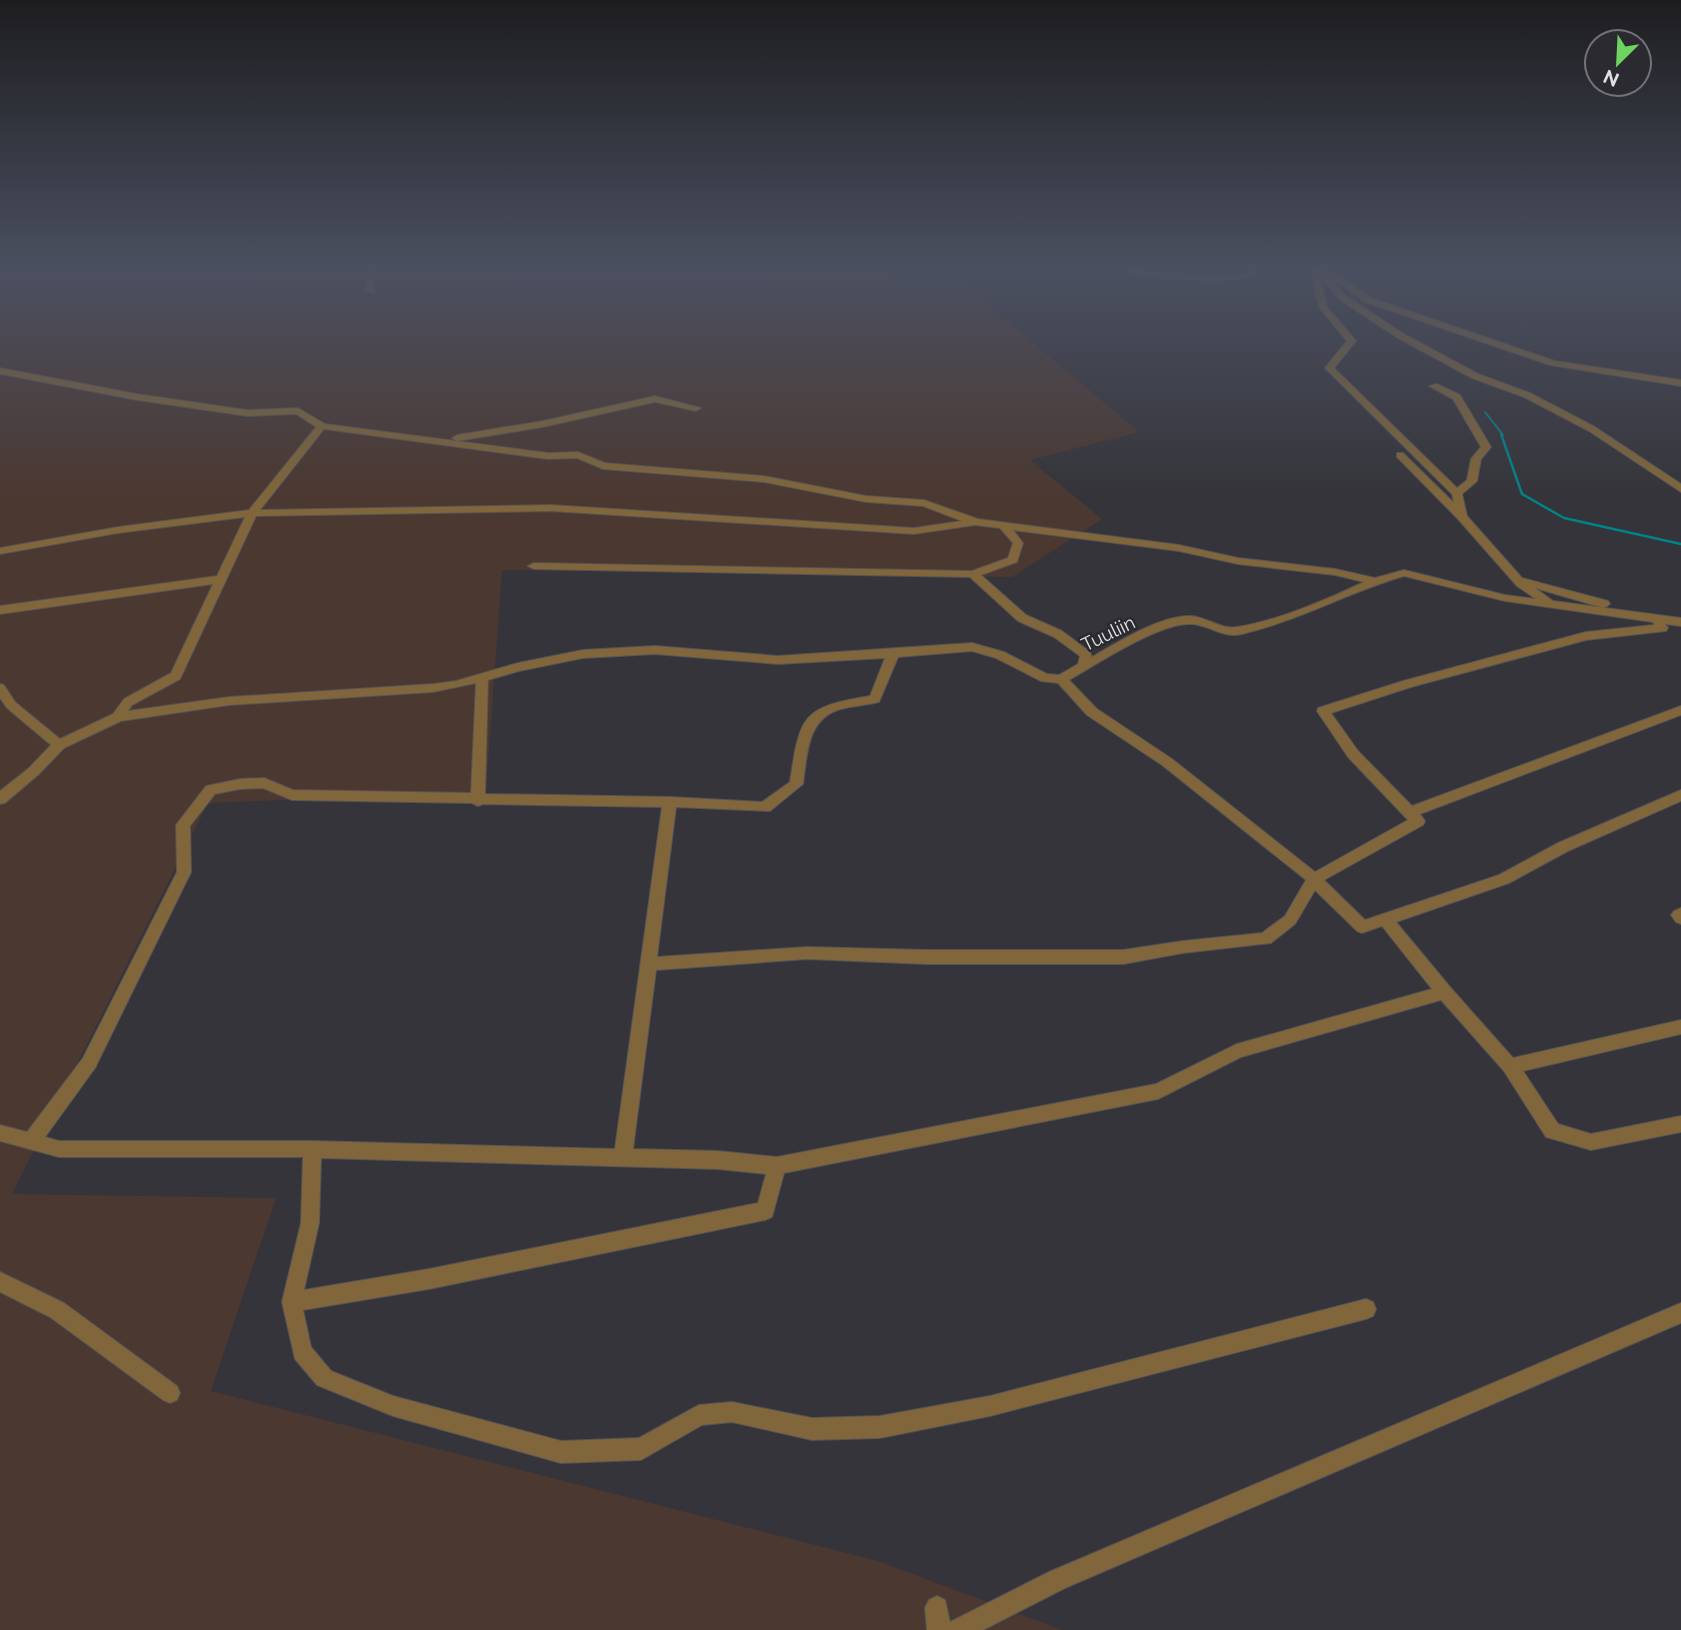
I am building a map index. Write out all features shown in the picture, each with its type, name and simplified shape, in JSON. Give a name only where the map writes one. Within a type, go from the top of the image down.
[{"type":"street","points":[[1349,345],[1329,368],[1457,493],[1462,517]]},
{"type":"street","points":[[1418,345],[1475,376],[1527,395],[1592,429],[1681,489]]},
{"type":"street","points":[[1500,345],[1553,363],[1681,383]]},
{"type":"street","points":[[0,371],[137,397],[247,413],[298,411],[322,426],[548,456],[578,455],[603,466],[764,479],[866,499],[924,503],[976,522],[1179,548],[1238,561],[1335,572],[1375,581],[1404,573],[1505,598],[1681,622]]},
{"type":"street","points":[[1434,386],[1457,397],[1486,447],[1476,459],[1472,481],[1457,493]]},
{"type":"street","points":[[439,442],[543,424],[656,399],[696,408]]},
{"type":"street","points":[[118,717],[128,702],[176,676],[252,513],[322,426]]},
{"type":"street","points":[[1400,455],[1462,517],[1518,579],[1551,603]]},
{"type":"street","points":[[0,551],[118,530],[252,513],[551,508],[691,519],[914,531],[976,522]]},
{"type":"street","points":[[534,566],[973,573],[1013,561],[1017,543],[1004,526]]},
{"type":"street","points":[[973,573],[1021,618],[1058,634],[1086,655],[1083,667]]},
{"type":"street","points":[[0,610],[222,579]]},
{"type":"street","points":[[1518,579],[1573,593],[1642,617]]},
{"type":"street","name":"Tuuliin","points":[[1061,679],[1173,623],[1190,620],[1231,633],[1355,592],[1375,581]]},
{"type":"street","points":[[649,964],[807,953],[927,957],[1123,957],[1183,947],[1266,939],[1290,920],[1314,879],[1418,821],[1353,754],[1323,712],[1407,684],[1586,636],[1662,628],[1657,620]]},
{"type":"street","points":[[0,799],[26,779],[59,746],[118,717],[229,701],[321,694],[401,692],[482,679],[519,667],[583,654],[655,650],[778,660],[972,647],[1000,655],[1045,678],[1061,679],[1092,712],[1167,762],[1314,879],[1362,927],[1504,878],[1563,847],[1681,795]]},
{"type":"street","points":[[30,1142],[89,1063],[184,872],[183,825],[211,790],[240,784],[264,783],[292,795],[478,801],[670,802],[765,807],[776,802],[796,784],[803,737],[814,719],[830,708],[875,699],[892,653]]},
{"type":"street","points":[[478,801],[482,679]]},
{"type":"street","points":[[0,688],[11,705],[59,746]]},
{"type":"street","points":[[1408,813],[1681,710]]},
{"type":"street","points":[[624,1158],[670,802]]},
{"type":"street","points":[[1386,920],[1444,992],[1510,1066],[1552,1132],[1591,1142],[1681,1124]]},
{"type":"street","points":[[0,1133],[59,1149],[312,1149],[718,1160],[777,1166],[1158,1091],[1237,1051],[1444,992]]},
{"type":"street","points":[[1510,1066],[1681,1027]]},
{"type":"street","points":[[312,1149],[310,1223],[292,1302],[302,1352],[324,1378],[393,1406],[561,1452],[641,1449],[699,1415],[732,1412],[812,1429],[880,1427],[990,1406],[1366,1309]]},
{"type":"street","points":[[292,1302],[429,1279],[765,1212],[777,1166]]},
{"type":"street","points":[[0,1282],[57,1310],[170,1393]]},
{"type":"street","points":[[958,1630],[1057,1580],[1681,1313]]},
{"type":"shaded area","points":[[0,345],[1036,345],[1139,432],[1030,460],[1102,519],[1012,577],[502,570],[486,792],[208,803],[12,1194],[276,1198],[211,1391],[878,1561],[1062,1630],[0,1630]]},
{"type":"waterway","points":[[1485,412],[1503,435]]},
{"type":"waterway","points":[[1501,434],[1522,494],[1564,518],[1681,544]]}]
